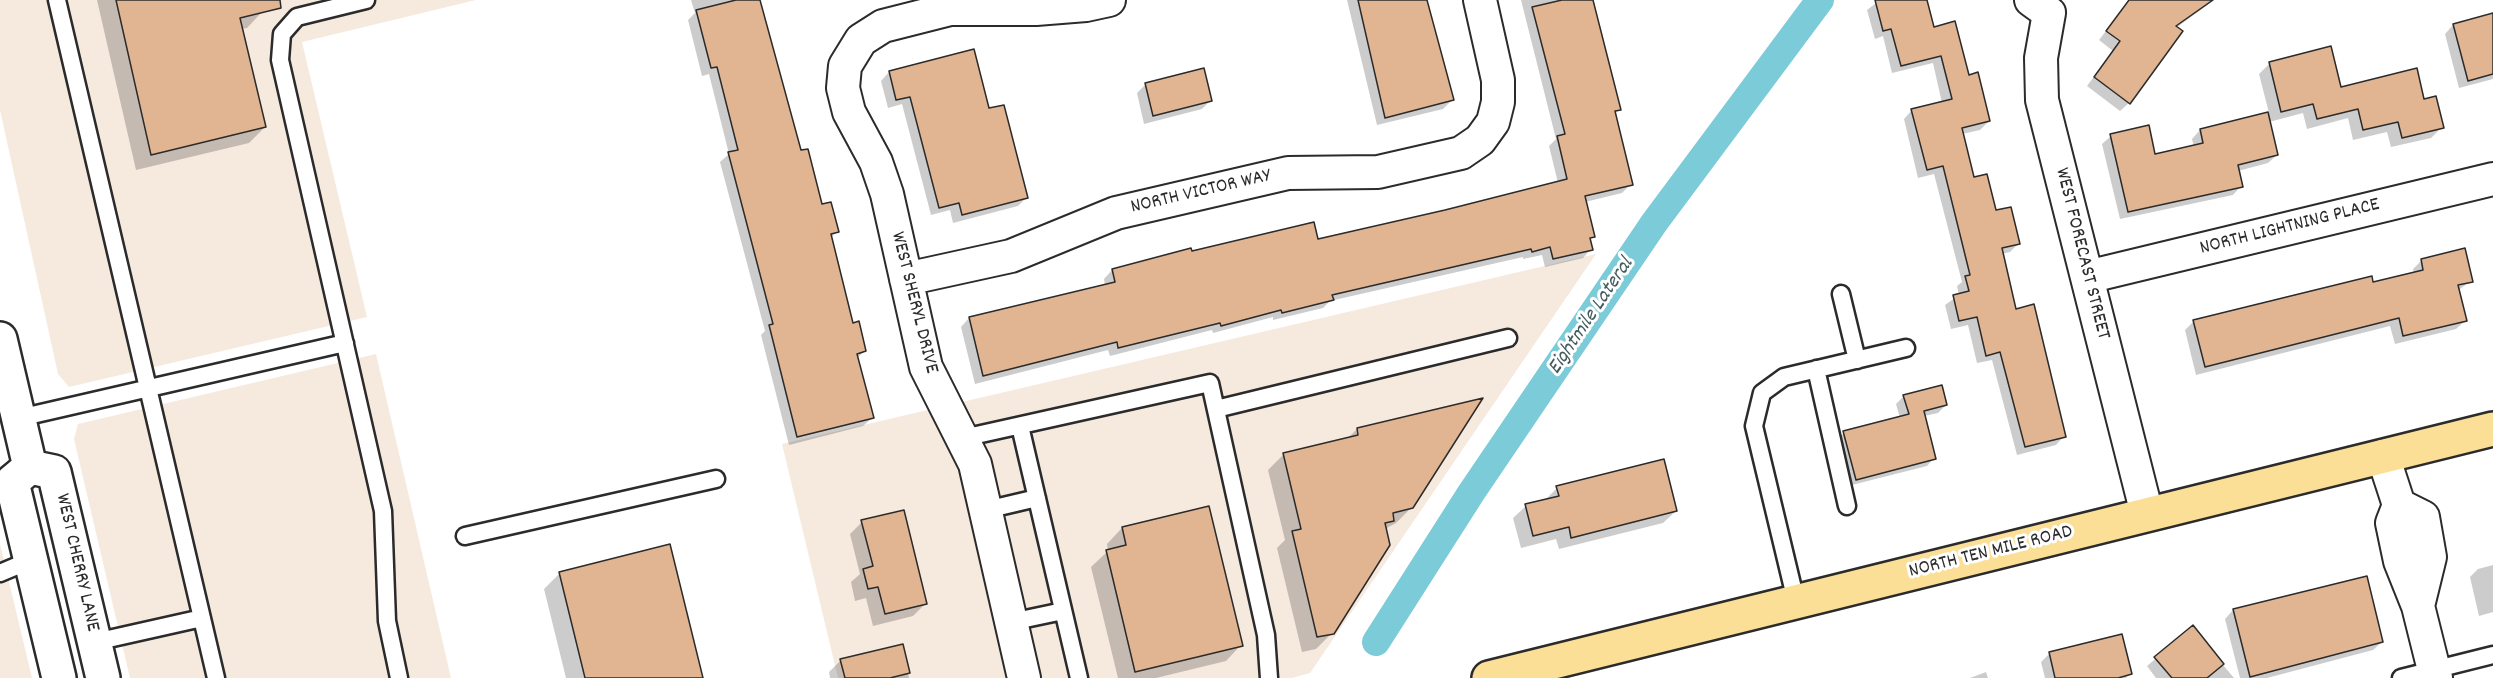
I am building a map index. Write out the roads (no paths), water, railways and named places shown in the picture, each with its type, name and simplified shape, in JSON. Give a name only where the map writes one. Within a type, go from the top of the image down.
[{"type":"main road","points":[[0,339],[30,467],[12,482],[59,678]]},
{"type":"main road","name":"NORTH TEN MILE ROAD","points":[[1489,678],[2493,429]]},
{"type":"main road","name":"WEST CHERRY LANE","points":[[30,467],[54,472],[103,678]]},
{"type":"street","name":"WEST SHERYL DRIVE","points":[[1024,678],[975,464],[926,367],[887,194],[876,162],[849,112],[843,88],[845,66],[861,40],[883,26],[950,9],[1036,9],[1086,5],[1109,0]]},
{"type":"street","name":"NORTH VICTOR WAY","points":[[906,279],[1011,256],[1116,213],[1288,173],[1378,172],[1461,153],[1480,140],[1493,122],[1498,102],[1498,81],[1480,0]]},
{"type":"street","name":"WEST FORECAST STREET","points":[[2045,4],[2041,58],[2042,100],[2147,514]]},
{"type":"street","name":"NORTH LIGHTNING PLACE","points":[[2086,278],[2493,179]]},
{"type":"street","points":[[2383,456],[2399,505],[2392,524],[2400,561],[2418,606],[2435,674]]},
{"type":"lane","points":[[57,0],[216,678]]},
{"type":"lane","points":[[366,0],[297,16],[282,34],[280,60],[383,512],[387,621],[399,678]]},
{"type":"lane","points":[[1841,294],[1857,360]]},
{"type":"lane","points":[[1216,409],[1508,338]]},
{"type":"lane","points":[[19,418],[345,343]]},
{"type":"lane","points":[[1796,601],[1754,426],[1762,393],[1784,377],[1906,348]]},
{"type":"lane","points":[[1816,369],[1847,506]]},
{"type":"lane","points":[[963,438],[1210,383],[1266,635],[1269,678]]},
{"type":"lane","points":[[1020,426],[1079,678]]},
{"type":"lane","points":[[465,536],[716,478]]},
{"type":"lane","points":[[986,510],[1037,498]]},
{"type":"lane","points":[[0,573],[31,560]]},
{"type":"lane","points":[[1011,622],[1063,611]]},
{"type":"lane","points":[[95,642],[202,618]]},
{"type":"lane","points":[[2401,678],[2435,674],[2493,655]]},
{"type":"waterway","name":"Eightmile Lateral","points":[[1376,642],[1471,493],[1654,223],[1820,0]]}]
